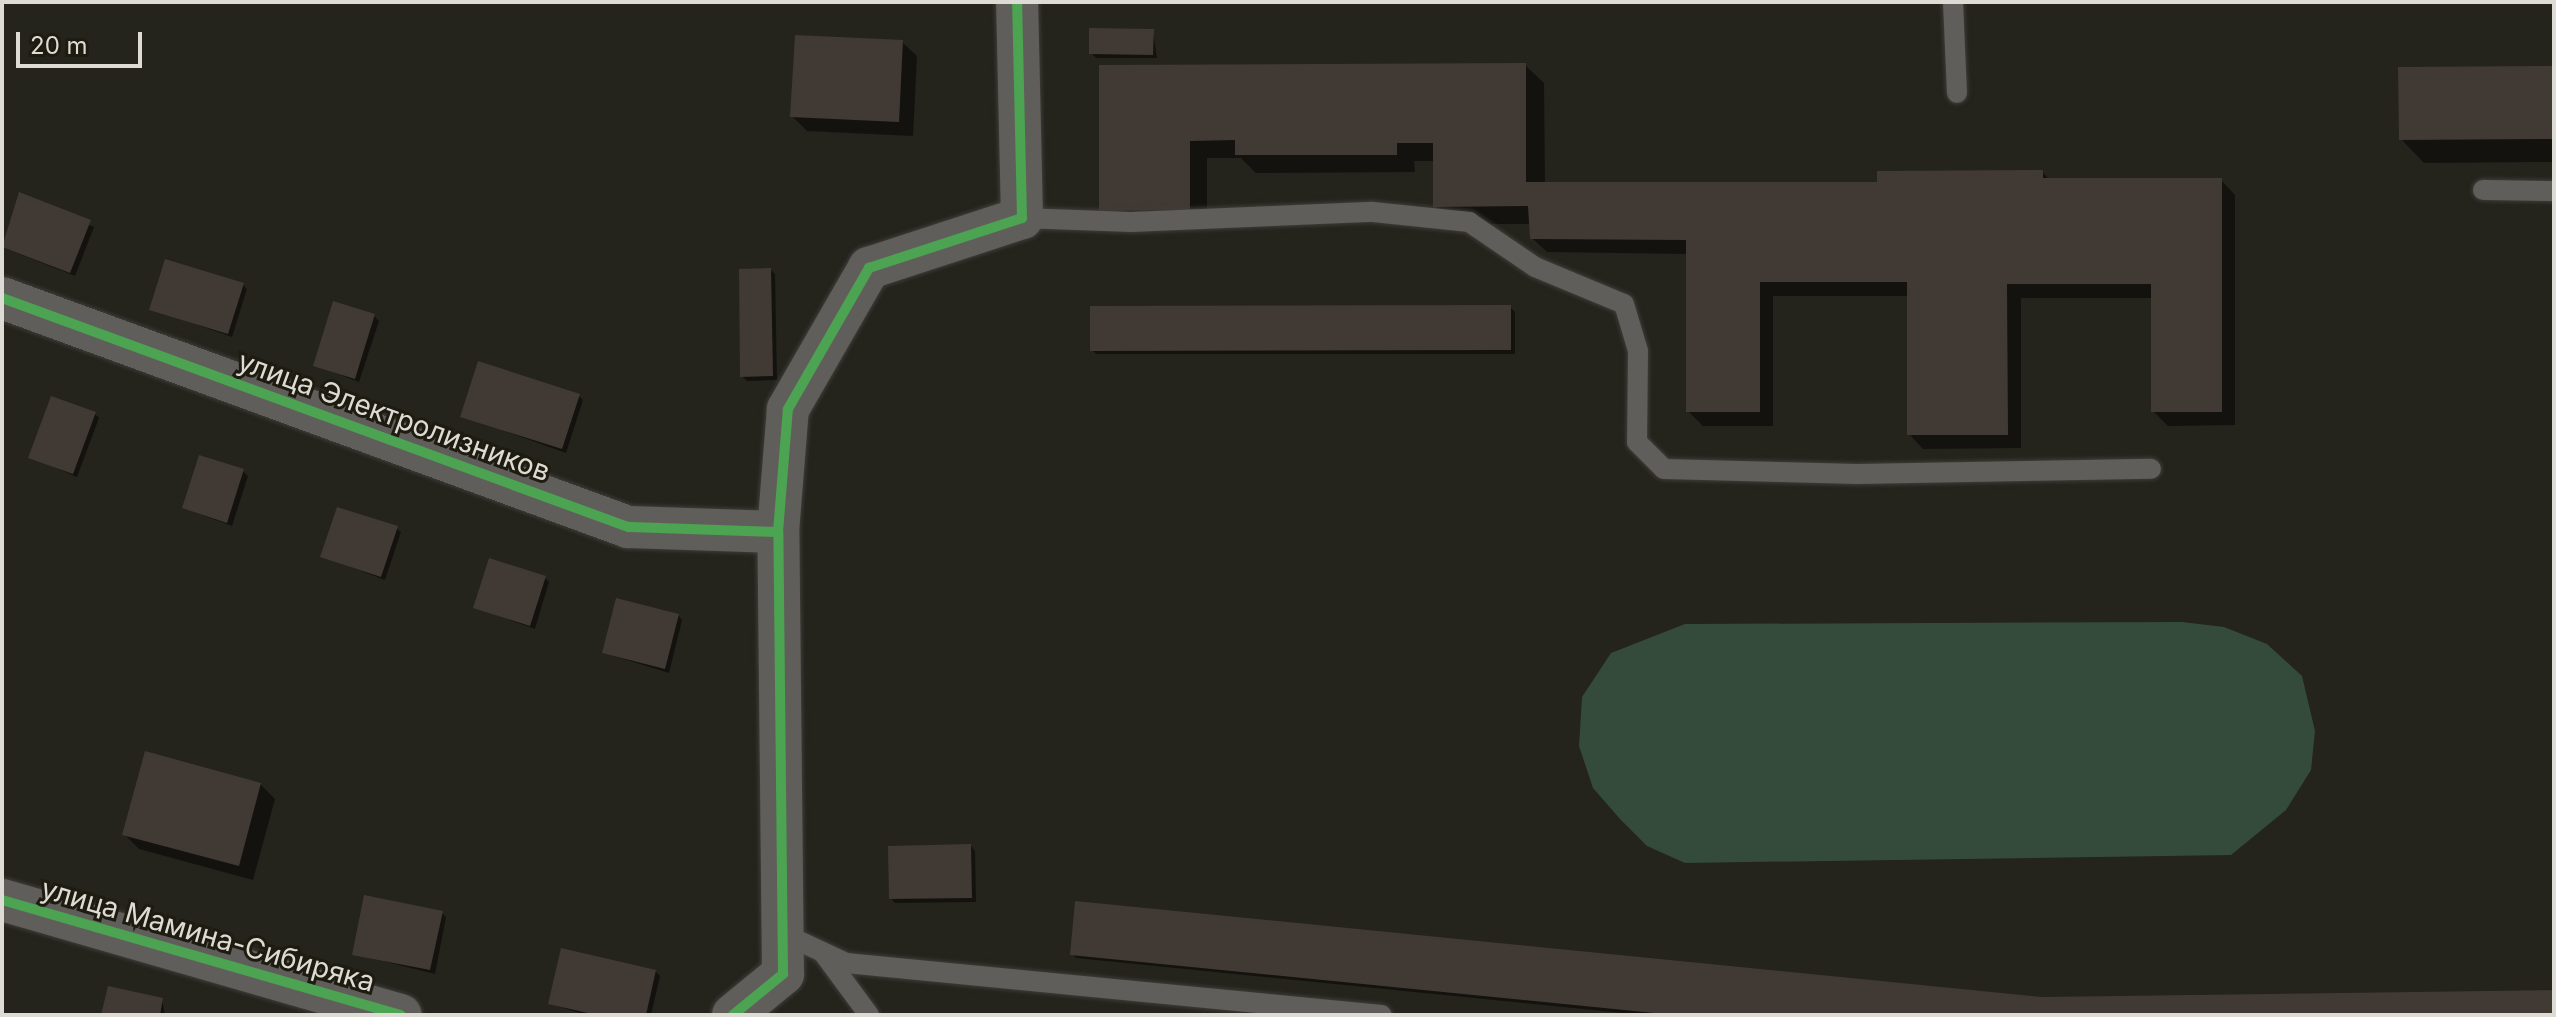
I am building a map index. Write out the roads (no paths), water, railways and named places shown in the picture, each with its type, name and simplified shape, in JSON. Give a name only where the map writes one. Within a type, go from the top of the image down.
[{"type":"street","points":[[733,1015],[783,974],[778,532],[788,409],[869,268],[1022,218],[1017,2]]},
{"type":"street","name":"улица Электролизников","points":[[2,298],[628,527],[778,532]]},
{"type":"street","name":"улица Мамина-Сибиряка","points":[[2,900],[401,1015]]},
{"type":"lane","points":[[1953,2],[1957,93]]},
{"type":"lane","points":[[2483,190],[2554,191]]},
{"type":"lane","points":[[1022,218],[1131,222],[1373,212],[1469,222],[1535,267],[1624,304],[1638,351],[1637,442],[1664,469],[1857,474],[2151,469]]},
{"type":"lane","points":[[782,933],[846,963],[1381,1015]]},
{"type":"lane","points":[[823,952],[869,1015]]}]
